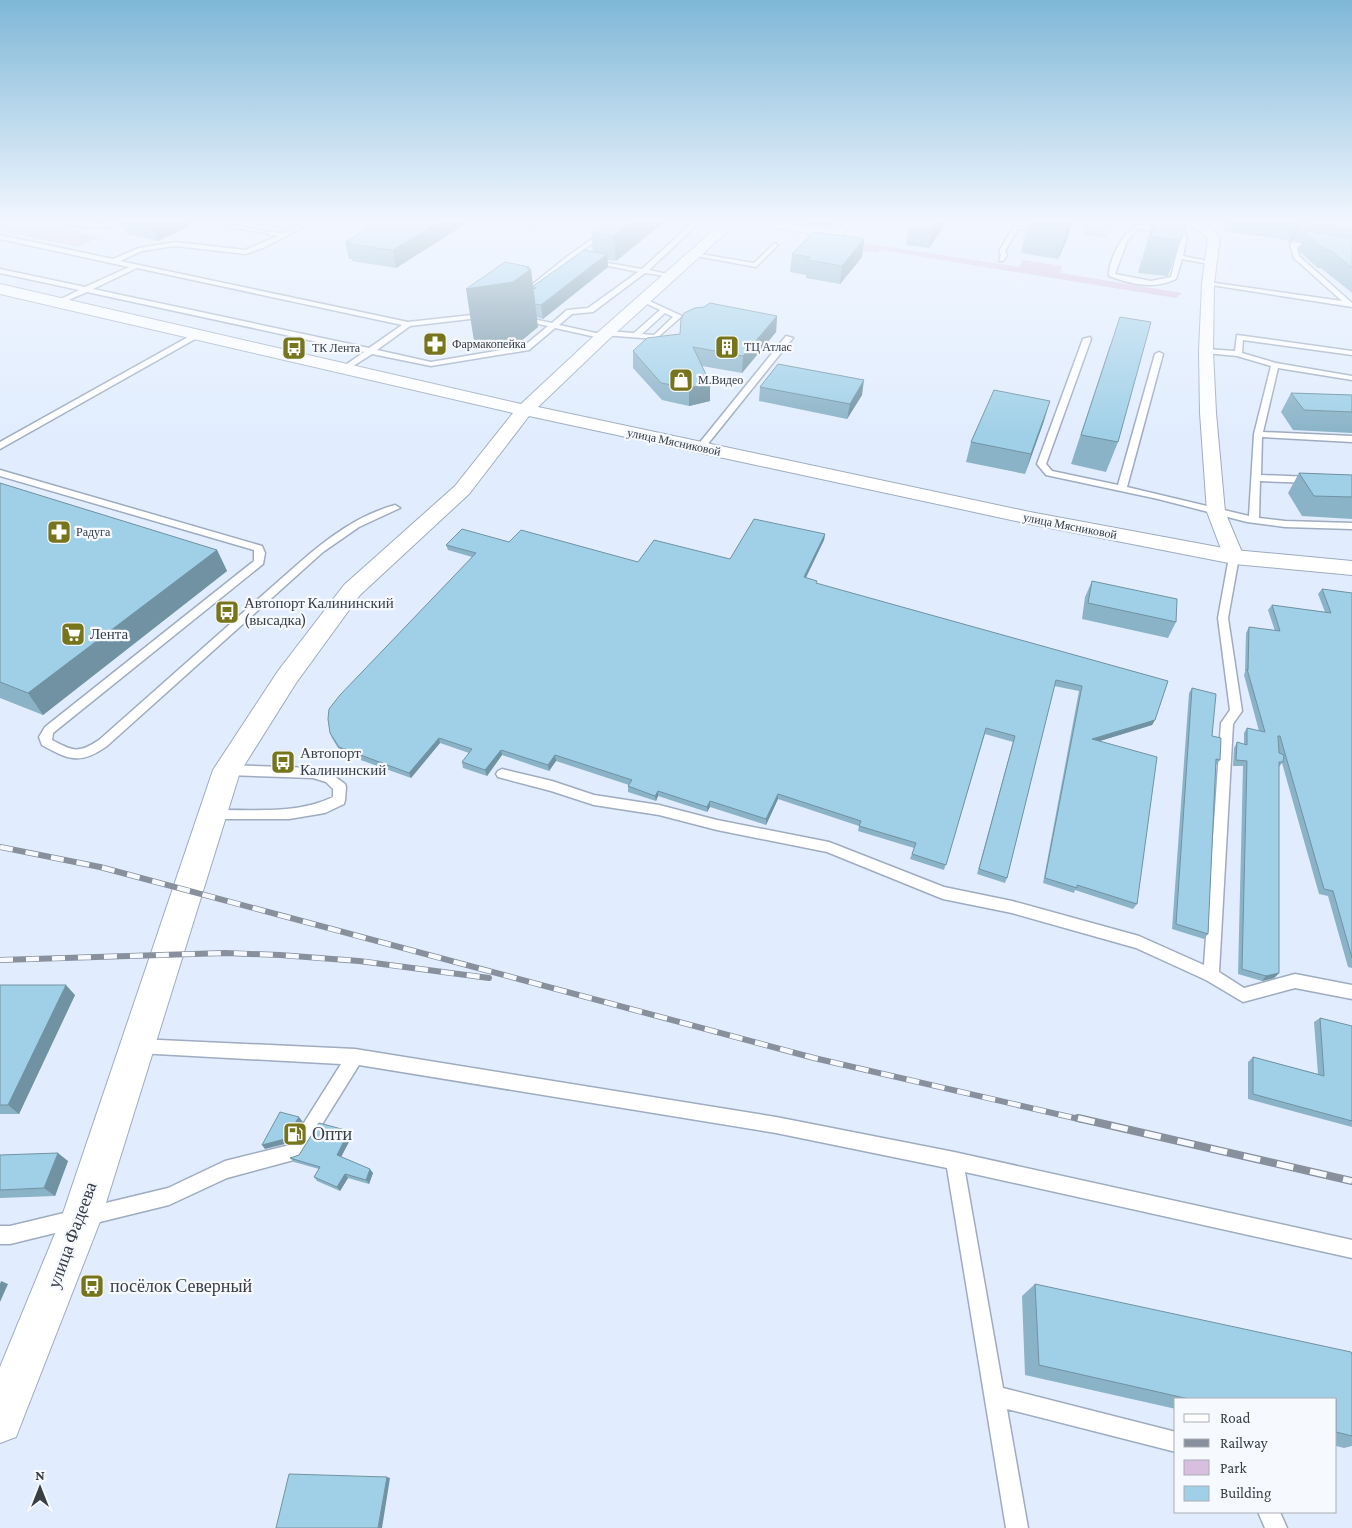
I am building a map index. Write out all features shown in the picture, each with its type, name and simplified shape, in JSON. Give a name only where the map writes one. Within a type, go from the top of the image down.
[{"type":"street","name":"улица Мясниковой","points":[[10,291],[526,410],[1030,518],[1234,557],[1352,568]]},
{"type":"street","name":"улица Фадеева","points":[[0,1421],[81,1219],[226,770],[287,677],[352,590],[462,490],[526,410],[653,291]]},
{"type":"street","points":[[1208,291],[1206,351],[1208,414],[1216,512],[1234,557]]},
{"type":"lane","points":[[59,302],[79,291]]},
{"type":"lane","points":[[94,291],[431,364],[526,348],[570,312],[590,310],[616,291]]},
{"type":"lane","points":[[250,291],[408,324],[491,314]]},
{"type":"lane","points":[[520,298],[528,291]]},
{"type":"lane","points":[[1258,291],[1351,305]]},
{"type":"lane","points":[[1335,291],[1351,305]]},
{"type":"lane","points":[[509,316],[604,335],[656,337],[678,316],[643,300]]},
{"type":"lane","points":[[635,336],[664,310]]},
{"type":"lane","points":[[347,368],[408,324]]},
{"type":"lane","points":[[0,446],[200,334]]},
{"type":"lane","points":[[1238,354],[1240,336],[1352,353]]},
{"type":"lane","points":[[700,448],[789,338]]},
{"type":"lane","points":[[1088,339],[1041,464],[1049,472],[1254,520],[1285,524],[1352,526]]},
{"type":"lane","points":[[1206,351],[1238,354],[1275,365],[1352,378]]},
{"type":"lane","points":[[1122,488],[1159,354]]},
{"type":"lane","points":[[1254,520],[1258,434],[1275,365]]},
{"type":"lane","points":[[1258,434],[1352,439]]},
{"type":"lane","points":[[1,475],[196,529],[258,548],[260,552],[259,562],[49,730],[45,737],[46,742],[79,756],[86,754],[103,743],[317,554],[357,522],[374,513],[395,508]]},
{"type":"lane","points":[[1256,478],[1323,480]]},
{"type":"lane","points":[[1211,975],[1227,723],[1236,711],[1223,618],[1234,557]]},
{"type":"lane","points":[[211,815],[289,814],[320,809],[339,800],[340,787],[330,778],[314,773],[226,770]]},
{"type":"lane","points":[[502,774],[552,786],[594,800],[659,810],[717,825],[829,846],[944,893],[1012,907],[1139,942],[1211,975],[1243,995],[1295,981],[1352,992]]},
{"type":"lane","points":[[136,1046],[355,1057],[776,1125],[954,1161],[1352,1249]]},
{"type":"lane","points":[[0,1235],[10,1235],[81,1219],[169,1196],[225,1170],[295,1152],[355,1057]]},
{"type":"lane","points":[[954,1161],[1017,1528]]},
{"type":"lane","points":[[995,1396],[1174,1441]]},
{"type":"lane","points":[[1269,1513],[1276,1528]]},
{"type":"green space","points":[[1135,291],[1182,293],[1176,298]]},
{"type":"building","points":[[533,291],[559,291],[541,305],[535,304]]},
{"type":"building","points":[[710,303],[777,316],[743,356],[693,347],[710,383],[689,388],[661,383],[633,351],[647,338],[680,334],[681,319],[684,313],[695,308],[704,307]]},
{"type":"building","points":[[1120,317],[1151,322],[1118,442],[1081,435]]},
{"type":"building","points":[[778,364],[864,380],[850,404],[760,387]]},
{"type":"building","points":[[994,390],[1050,401],[1031,454],[971,442]]},
{"type":"building","points":[[1291,393],[1352,395],[1352,412],[1304,410]]},
{"type":"building","points":[[1299,473],[1352,475],[1352,497],[1314,496]]},
{"type":"building","name":"Лента","points":[[0,483],[217,550],[28,693],[0,682]]},
{"type":"building","points":[[754,519],[825,534],[804,577],[817,581],[816,583],[1168,681],[1155,720],[1092,739],[1157,757],[1137,904],[1077,885],[1077,888],[1045,878],[1082,686],[1056,680],[1007,878],[979,869],[1015,736],[986,728],[946,865],[912,854],[916,843],[859,826],[861,821],[778,794],[766,819],[710,801],[707,807],[658,791],[655,796],[628,786],[632,780],[555,755],[548,765],[501,750],[485,770],[462,762],[472,749],[439,738],[409,773],[339,747],[330,733],[329,709],[340,695],[476,553],[446,545],[462,529],[509,542],[521,530],[638,562],[654,540],[730,559]]},
{"type":"building","points":[[1092,581],[1177,599],[1176,622],[1088,603]]},
{"type":"building","points":[[1322,589],[1352,593],[1352,958],[1333,891],[1324,889],[1280,736],[1278,736],[1279,753],[1284,755],[1283,762],[1279,762],[1279,973],[1266,976],[1242,969],[1247,761],[1236,760],[1237,742],[1247,745],[1247,728],[1265,732],[1247,669],[1249,627],[1280,631],[1272,605],[1331,613]]},
{"type":"building","points":[[1192,688],[1216,694],[1212,736],[1221,738],[1220,760],[1216,759],[1208,934],[1176,924]]},
{"type":"building","points":[[0,985],[66,985],[8,1105],[0,1105]]},
{"type":"building","points":[[1320,1018],[1352,1026],[1352,1121],[1253,1094],[1253,1057],[1324,1076]]},
{"type":"building","points":[[280,1112],[299,1117],[285,1139],[262,1145]]},
{"type":"building","points":[[319,1123],[349,1131],[337,1155],[370,1169],[366,1180],[345,1174],[337,1187],[314,1177],[320,1167],[290,1158],[299,1155]]},
{"type":"building","points":[[58,1153],[44,1188],[0,1190],[0,1155]]},
{"type":"building","points":[[1035,1284],[1351,1352],[1352,1436],[1337,1432],[1337,1398],[1185,1398],[1039,1365]]},
{"type":"building","points":[[289,1474],[387,1477],[378,1528],[276,1528]]},
{"type":"railway","points":[[0,847],[100,867],[814,1058],[1083,1120]]},
{"type":"railway","points":[[0,960],[225,953],[280,955],[359,961],[489,978]]},
{"type":"railway","points":[[1078,1118],[1352,1181]]},
{"type":"place","name":"Фармакопейка","points":[[435,344]]},
{"type":"place","name":"ТЦ Атлас","points":[[727,347]]},
{"type":"place","name":"ТК Лента","points":[[294,348]]},
{"type":"place","name":"М.Видео","points":[[681,380]]},
{"type":"place","name":"Радуга","points":[[59,532]]},
{"type":"place","name":"Автопорт Калининский (высадка)","points":[[227,612]]},
{"type":"place","name":"Лента","points":[[73,634]]},
{"type":"place","name":"Автопорт Калининский","points":[[283,762]]},
{"type":"place","name":"Опти","points":[[295,1134]]},
{"type":"place","name":"посёлок Северный","points":[[92,1286]]}]
